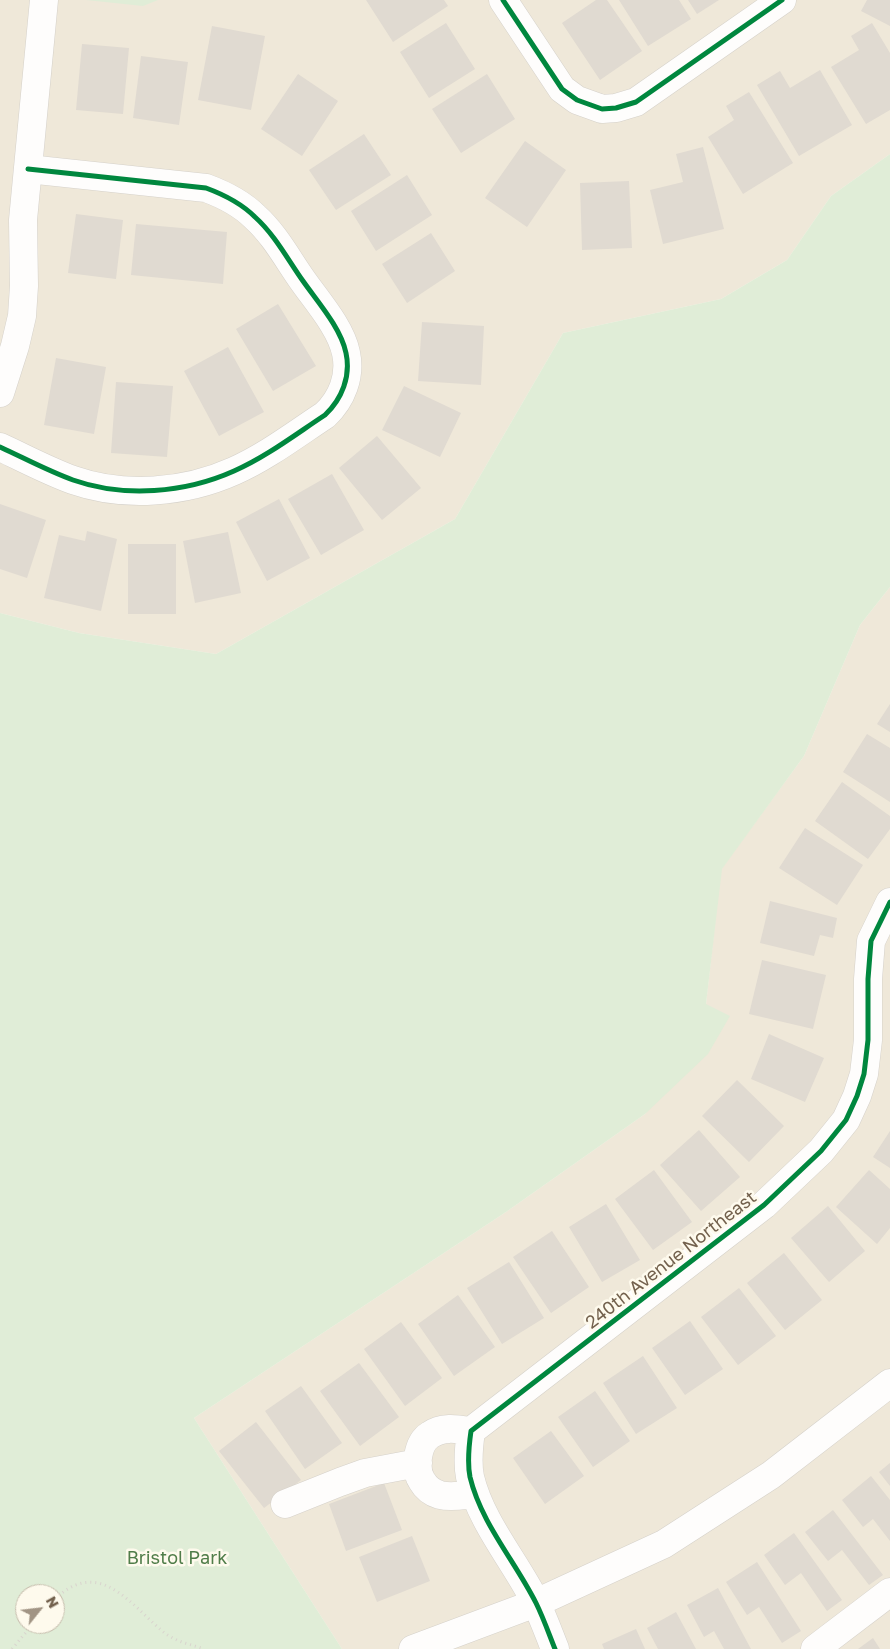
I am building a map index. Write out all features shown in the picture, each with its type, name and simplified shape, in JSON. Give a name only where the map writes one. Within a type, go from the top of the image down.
[{"type":"street","points":[[0,394],[22,316],[24,286],[23,220],[44,0]]},
{"type":"street","points":[[503,0],[562,89],[577,100],[602,109],[616,108],[636,102],[782,0]]},
{"type":"street","points":[[0,447],[73,480],[97,486],[133,491],[181,487],[234,472],[326,415],[340,397],[347,375],[346,353],[336,329],[270,232],[242,205],[206,188],[28,169]]},
{"type":"street","name":"240th Avenue Northeast","points":[[471,1431],[764,1205],[820,1151],[846,1120],[879,1039],[868,979],[871,941],[890,902]]},
{"type":"street","points":[[413,1649],[536,1603],[664,1544],[771,1475],[890,1383]]},
{"type":"street","points":[[475,1494],[455,1497],[441,1495],[430,1490],[421,1480],[418,1463],[420,1445],[429,1435],[441,1430],[455,1428],[471,1431],[469,1474],[475,1494],[536,1603],[555,1649]]},
{"type":"street","points":[[285,1504],[365,1474],[418,1463]]},
{"type":"street","points":[[815,1649],[890,1592]]},
{"type":"path","points":[[65,1590],[87,1582],[102,1583],[114,1588],[171,1637],[204,1649]]},
{"type":"path","points":[[12,1649],[25,1634]]},
{"type":"shaded area","points":[[0,0],[890,0],[890,154],[831,196],[787,260],[721,299],[563,333],[455,519],[216,654],[79,633],[0,613]]},
{"type":"shaded area","points":[[890,587],[890,1649],[342,1649],[194,1418],[506,1212],[645,1114],[706,1004],[721,869],[804,756],[860,625]]},
{"type":"green space","points":[[86,0],[158,0],[143,6]]},
{"type":"green space","name":"Bristol Park","points":[[890,154],[890,587],[860,625],[804,756],[722,869],[706,1004],[730,1016],[708,1054],[645,1114],[506,1212],[194,1418],[342,1649],[0,1649],[0,613],[79,633],[216,654],[455,519],[563,333],[721,299],[787,260],[831,196]]},
{"type":"building","points":[[366,0],[444,0],[448,6],[393,42]]},
{"type":"building","points":[[596,0],[607,0],[642,51],[600,80],[562,23]]},
{"type":"building","points":[[619,0],[679,0],[691,19],[648,46]]},
{"type":"building","points":[[688,0],[719,0],[697,14]]},
{"type":"building","points":[[867,0],[890,0],[890,26],[861,11]]},
{"type":"building","points":[[446,23],[475,69],[429,98],[400,52]]},
{"type":"building","points":[[872,23],[890,53],[890,110],[866,124],[831,67],[859,50],[851,36]]},
{"type":"building","points":[[212,26],[265,36],[251,110],[198,100]]},
{"type":"building","points":[[82,44],[129,48],[123,114],[76,110]]},
{"type":"building","points":[[141,56],[188,62],[179,125],[133,118]]},
{"type":"building","points":[[820,70],[852,125],[799,156],[757,85],[780,71],[790,88]]},
{"type":"building","points":[[298,74],[338,101],[302,156],[261,129]]},
{"type":"building","points":[[487,74],[515,119],[461,153],[432,109]]},
{"type":"building","points":[[749,92],[793,163],[743,194],[708,137],[734,120],[726,106]]},
{"type":"building","points":[[364,134],[391,175],[336,210],[309,170]]},
{"type":"building","points":[[525,141],[566,170],[527,227],[485,198]]},
{"type":"building","points":[[703,147],[724,229],[663,244],[650,190],[683,182],[676,154]]},
{"type":"building","points":[[407,175],[432,215],[376,251],[351,211]]},
{"type":"building","points":[[629,181],[632,248],[582,250],[580,183]]},
{"type":"building","points":[[76,214],[123,220],[116,279],[68,273]]},
{"type":"building","points":[[136,224],[227,232],[223,284],[131,275]]},
{"type":"building","points":[[431,233],[455,271],[407,303],[382,264]]},
{"type":"building","points":[[278,304],[316,366],[273,391],[236,329]]},
{"type":"building","points":[[422,322],[484,326],[481,385],[418,381]]},
{"type":"building","points":[[228,347],[264,412],[219,436],[184,371]]},
{"type":"building","points":[[56,358],[106,367],[94,434],[44,425]]},
{"type":"building","points":[[116,382],[173,386],[167,457],[111,453]]},
{"type":"building","points":[[404,386],[461,413],[440,457],[382,430]]},
{"type":"building","points":[[377,436],[421,488],[382,520],[339,468]]},
{"type":"building","points":[[332,474],[364,530],[321,555],[288,499]]},
{"type":"building","points":[[279,499],[310,558],[267,581],[236,522]]},
{"type":"building","points":[[0,504],[46,520],[27,578],[0,569]]},
{"type":"building","points":[[87,531],[117,539],[101,611],[44,598],[59,535],[85,541]]},
{"type":"building","points":[[228,532],[241,593],[195,603],[183,541]]},
{"type":"building","points":[[128,544],[176,544],[176,614],[128,614]]},
{"type":"building","points":[[890,704],[890,732],[877,724]]},
{"type":"building","points":[[867,734],[890,748],[890,802],[843,772]]},
{"type":"building","points":[[842,782],[890,816],[890,829],[868,859],[815,821]]},
{"type":"building","points":[[805,828],[863,865],[837,905],[779,868]]},
{"type":"building","points":[[770,901],[837,918],[833,938],[820,935],[814,956],[760,943]]},
{"type":"building","points":[[762,960],[826,975],[813,1029],[749,1014]]},
{"type":"building","points":[[769,1034],[824,1058],[805,1102],[751,1079]]},
{"type":"building","points":[[737,1080],[784,1126],[749,1162],[702,1116]]},
{"type":"building","points":[[699,1130],[740,1177],[701,1211],[660,1165]]},
{"type":"building","points":[[890,1131],[890,1168],[873,1157]]},
{"type":"building","points":[[654,1170],[692,1222],[653,1250],[615,1199]]},
{"type":"building","points":[[869,1170],[890,1189],[890,1228],[877,1244],[836,1207]]},
{"type":"building","points":[[606,1204],[640,1260],[602,1282],[569,1227]]},
{"type":"building","points":[[828,1206],[865,1251],[829,1282],[791,1238]]},
{"type":"building","points":[[552,1231],[589,1287],[551,1313],[513,1257]]},
{"type":"building","points":[[784,1253],[822,1300],[785,1330],[747,1283]]},
{"type":"building","points":[[509,1262],[544,1318],[502,1344],[467,1288]]},
{"type":"building","points":[[739,1288],[776,1336],[738,1365],[701,1317]]},
{"type":"building","points":[[458,1295],[495,1347],[454,1376],[418,1324]]},
{"type":"building","points":[[690,1321],[723,1369],[685,1395],[652,1348]]},
{"type":"building","points":[[401,1322],[442,1378],[405,1406],[364,1349]]},
{"type":"building","points":[[643,1356],[677,1408],[636,1434],[603,1383]]},
{"type":"building","points":[[359,1363],[399,1417],[360,1446],[320,1391]]},
{"type":"building","points":[[301,1386],[342,1443],[305,1469],[265,1411]]},
{"type":"building","points":[[595,1391],[630,1441],[593,1467],[558,1417]]},
{"type":"building","points":[[256,1422],[301,1480],[264,1508],[219,1451]]},
{"type":"building","points":[[551,1431],[584,1476],[545,1504],[513,1458]]},
{"type":"building","points":[[890,1463],[890,1486],[879,1472]]},
{"type":"building","points":[[871,1476],[890,1500],[890,1541],[873,1519],[863,1527],[842,1500]]},
{"type":"building","points":[[384,1483],[402,1530],[346,1551],[329,1504]]},
{"type":"building","points":[[833,1510],[883,1575],[869,1585],[842,1550],[828,1561],[805,1532]]},
{"type":"building","points":[[794,1533],[842,1600],[827,1611],[801,1573],[785,1585],[764,1555]]},
{"type":"building","points":[[412,1536],[430,1581],[377,1602],[359,1557]]},
{"type":"building","points":[[757,1562],[801,1631],[782,1643],[759,1607],[747,1615],[726,1582]]},
{"type":"building","points":[[718,1588],[751,1649],[724,1649],[714,1631],[704,1637],[687,1605]]},
{"type":"building","points":[[676,1612],[696,1649],[658,1649],[647,1628]]},
{"type":"building","points":[[636,1629],[645,1649],[604,1649],[602,1644]]},
{"type":"building","points":[[873,1638],[880,1649],[858,1649]]},
{"type":"cycle path","points":[[503,0],[562,89],[577,100],[602,109],[616,108],[636,102],[782,0]]},
{"type":"cycle path","points":[[0,447],[54,473],[93,486],[133,491],[175,488],[195,484],[234,471],[258,459],[325,415],[336,402],[344,387],[347,370],[346,353],[343,344],[328,315],[269,232],[250,212],[238,204],[206,188],[28,169]]},
{"type":"cycle path","points":[[555,1649],[528,1587],[490,1526],[475,1494],[469,1465],[471,1431],[764,1205],[821,1151],[846,1120],[864,1074],[868,1040],[868,979],[871,941],[890,902]]}]
